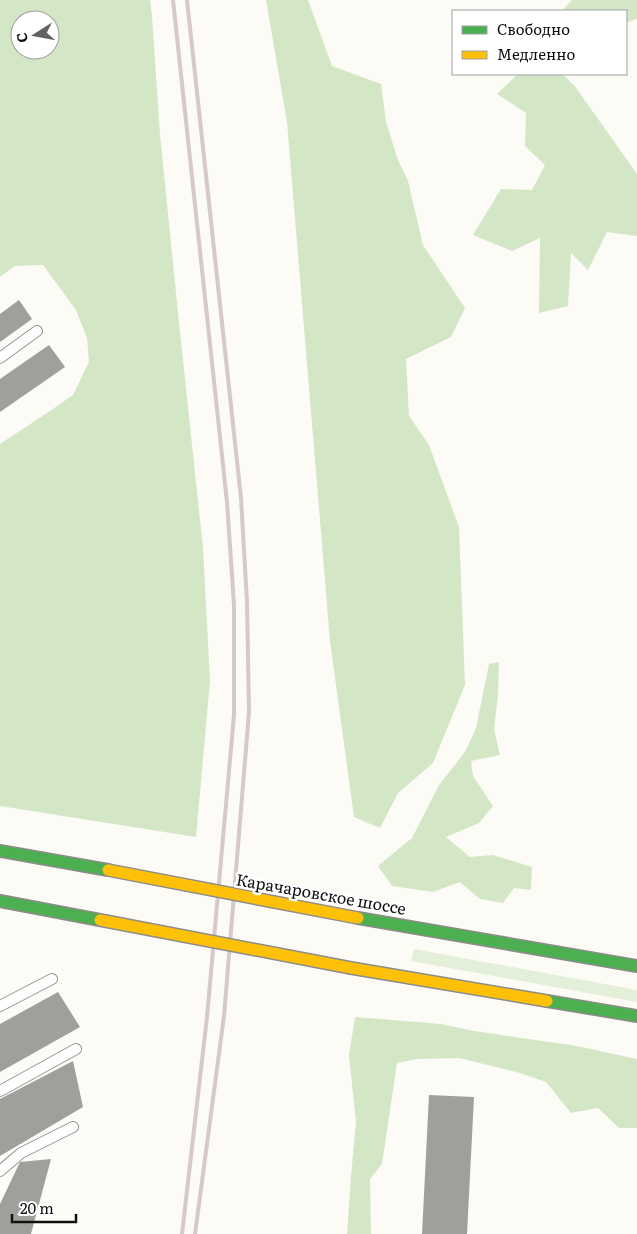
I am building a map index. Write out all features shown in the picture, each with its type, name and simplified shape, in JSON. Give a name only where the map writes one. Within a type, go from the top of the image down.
[{"type":"street","name":"Карачаровское шоссе","points":[[0,850],[358,918],[637,966]]},
{"type":"street","points":[[0,901],[351,968],[637,1016]]},
{"type":"lane","points":[[0,358],[37,331]]},
{"type":"lane","points":[[0,1006],[52,979]]},
{"type":"lane","points":[[0,1091],[76,1049]]},
{"type":"lane","points":[[0,1171],[21,1153],[74,1127]]},
{"type":"green space","points":[[0,0],[150,0],[160,134],[203,548],[210,681],[196,837],[0,806],[0,444],[73,395],[89,362],[87,338],[76,310],[43,265],[15,266],[0,277]]},
{"type":"green space","points":[[266,0],[308,0],[332,66],[381,84],[386,122],[398,160],[408,181],[423,245],[465,308],[451,337],[406,359],[409,416],[429,445],[459,527],[465,685],[433,763],[398,793],[380,828],[354,817],[330,641],[287,122]]},
{"type":"green space","points":[[572,0],[637,0],[637,20],[627,23],[627,10],[563,10]]},
{"type":"green space","points":[[517,75],[563,75],[574,85],[637,174],[637,236],[607,232],[588,270],[571,253],[568,306],[539,313],[540,238],[512,251],[473,235],[501,189],[532,190],[545,165],[525,146],[526,113],[497,94]]},
{"type":"green space","points":[[499,662],[494,729],[500,755],[471,761],[473,776],[493,806],[479,823],[446,837],[470,857],[493,855],[532,867],[531,890],[514,888],[503,903],[480,899],[460,882],[433,892],[392,886],[378,866],[412,838],[439,785],[465,752],[476,728],[489,664]]},
{"type":"green space","points":[[414,949],[637,990],[637,1002],[411,961]]},
{"type":"green space","points":[[355,1017],[441,1024],[474,1031],[577,1046],[637,1059],[637,1128],[619,1128],[598,1108],[571,1113],[546,1082],[520,1073],[459,1058],[417,1059],[397,1063],[382,1164],[370,1179],[371,1234],[347,1234],[356,1122],[349,1055]]},
{"type":"building","points":[[19,300],[32,319],[0,342],[0,314]]},
{"type":"building","points":[[49,345],[65,367],[0,412],[0,379]]},
{"type":"building","points":[[58,992],[80,1027],[0,1072],[0,1024]]},
{"type":"building","points":[[73,1061],[83,1107],[0,1156],[0,1099]]},
{"type":"building","points":[[429,1095],[474,1097],[467,1234],[422,1234]]},
{"type":"building","points":[[51,1159],[31,1234],[0,1234],[0,1204],[20,1162]]},
{"type":"railway","points":[[173,0],[227,502],[234,605],[234,715],[207,1017],[182,1234]]},
{"type":"railway","points":[[187,0],[241,498],[247,602],[249,712],[224,1016],[195,1234]]},
{"type":"traffic: fast","points":[[0,851],[108,870]]},
{"type":"traffic: fast","points":[[0,901],[100,920]]},
{"type":"traffic: fast","points":[[358,918],[637,966]]},
{"type":"traffic: fast","points":[[547,1001],[637,1016]]},
{"type":"traffic: slow","points":[[108,870],[358,918]]},
{"type":"traffic: slow","points":[[100,920],[351,968]]},
{"type":"traffic: slow","points":[[351,968],[547,1001]]}]
